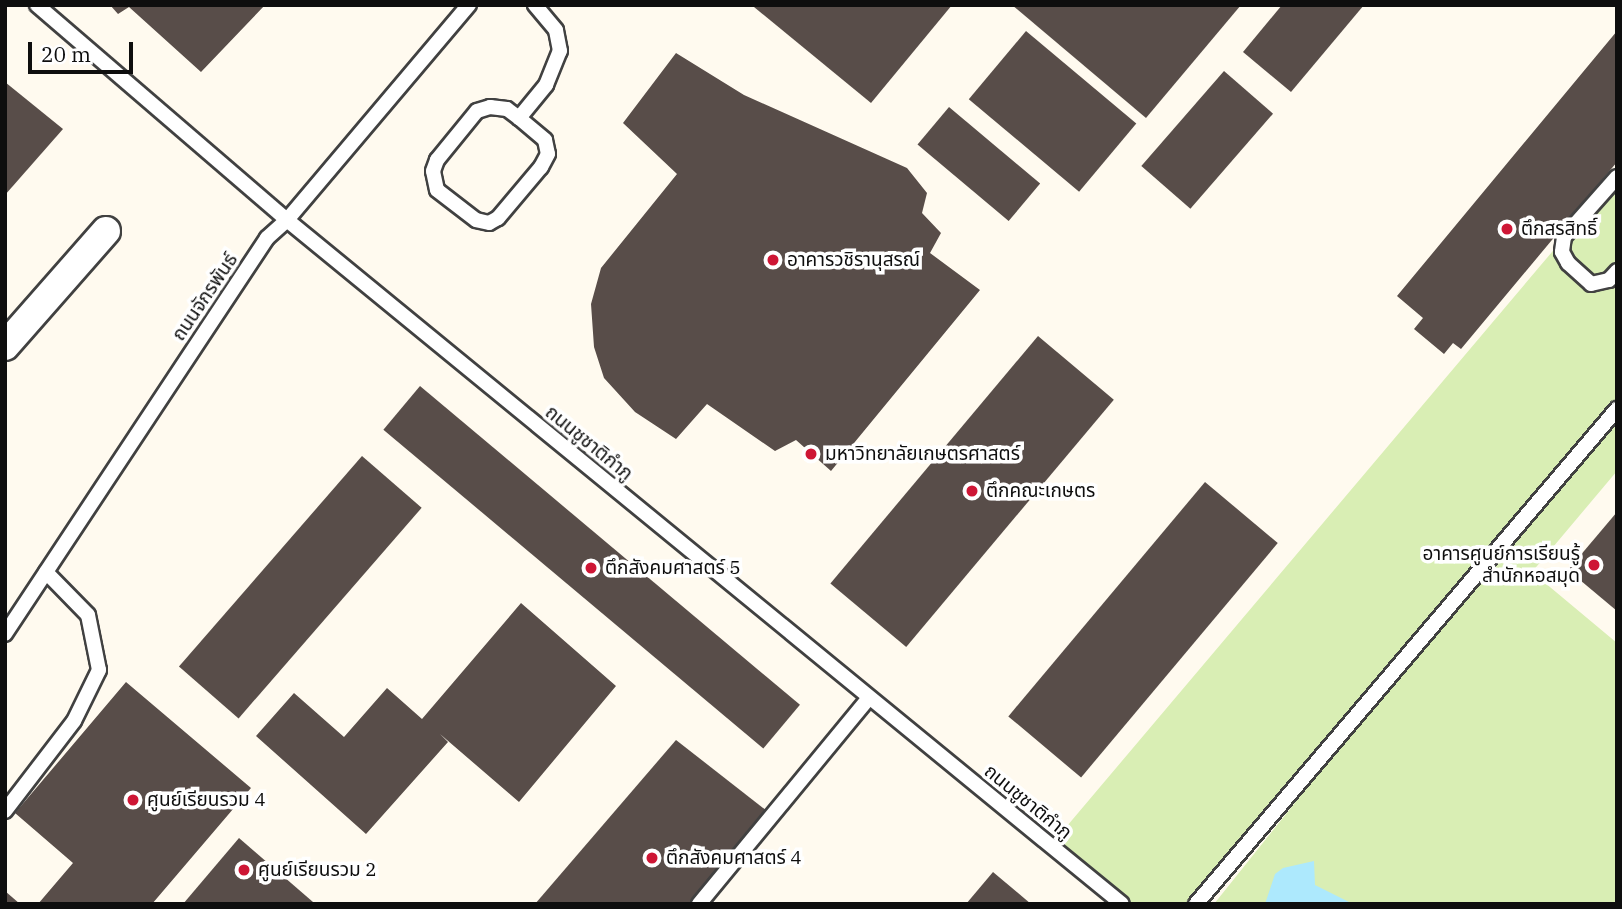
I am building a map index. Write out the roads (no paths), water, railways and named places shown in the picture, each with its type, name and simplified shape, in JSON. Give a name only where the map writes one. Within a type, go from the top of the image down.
[{"type":"street","points":[[5,346],[106,231]]},
{"type":"lane","name":"ถนนชูชาติกำภู","points":[[37,5],[287,220],[1122,904]]},
{"type":"lane","name":"ถนนจักรพันธ์","points":[[5,634],[267,238],[287,220],[469,5]]},
{"type":"lane","points":[[519,118],[546,85],[560,51],[556,30],[535,5]]},
{"type":"lane","points":[[490,107],[507,109],[519,118],[545,140],[548,153],[541,167],[498,218],[489,223],[476,220],[437,190],[433,182],[437,159],[477,110],[490,107]]},
{"type":"lane","points":[[1617,177],[1564,237],[1562,252],[1568,263],[1591,284],[1609,280],[1617,271]]},
{"type":"lane","points":[[1196,904],[1617,409]]},
{"type":"lane","points":[[5,811],[74,722],[99,670],[88,615],[46,572]]},
{"type":"lane","points":[[699,904],[869,698]]},
{"type":"water","points":[[1314,861],[1315,885],[1353,904],[1265,904],[1275,874],[1283,868]]},
{"type":"place","name":"ตึกสรสิทธิ์","points":[[1507,229]]},
{"type":"place","name":"อาคารวชิรานุสรณ์","points":[[773,260]]},
{"type":"place","name":"มหาวิทยาลัยเกษตรศาสตร์","points":[[811,454]]},
{"type":"place","name":"ตึกคณะเกษตร","points":[[972,491]]},
{"type":"place","name":"อาคารศูนย์การเรียนรู้ สำนักหอสมุด","points":[[1594,565]]},
{"type":"place","name":"ตึกสังคมศาสตร์ 5","points":[[591,568]]},
{"type":"place","name":"ศูนย์เรียนรวม 4","points":[[133,800]]},
{"type":"place","name":"ตึกสังคมศาสตร์ 4","points":[[652,858]]},
{"type":"place","name":"ศูนย์เรียนรวม 2","points":[[244,870]]}]
